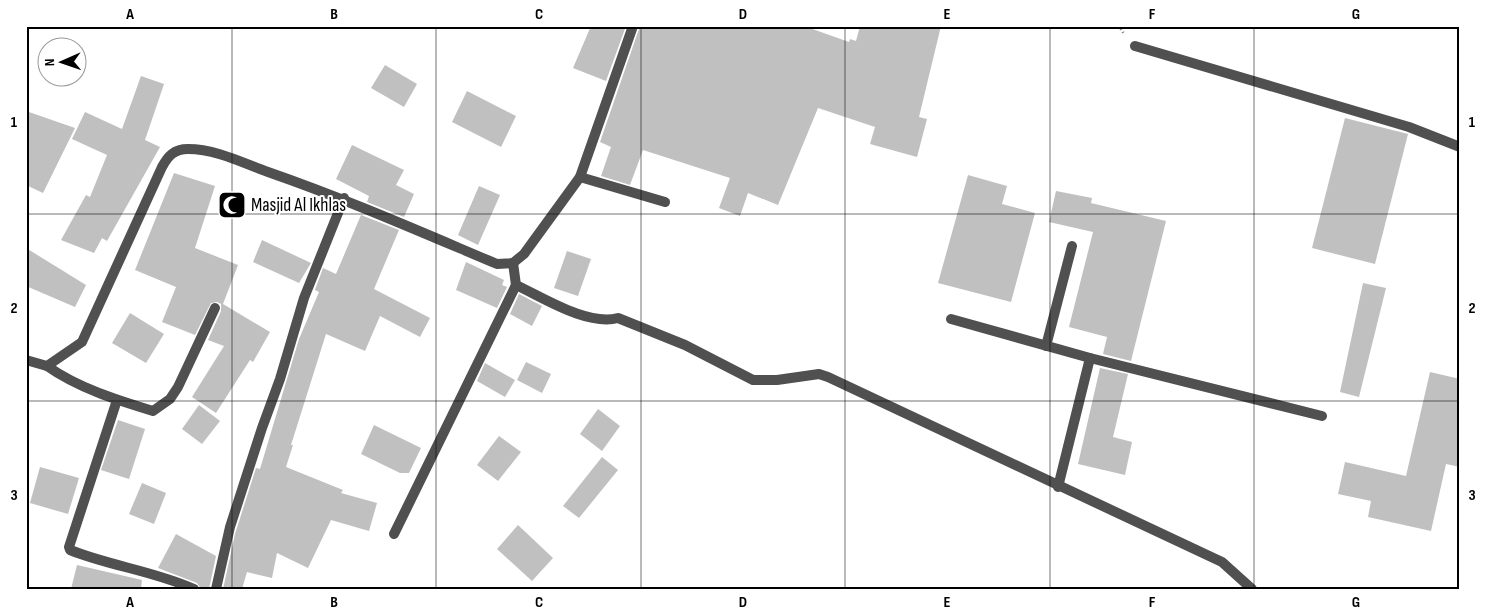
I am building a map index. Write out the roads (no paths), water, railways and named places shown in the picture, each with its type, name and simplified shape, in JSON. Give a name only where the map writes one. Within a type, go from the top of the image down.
[{"type":"street","points":[[47,366],[82,342],[162,167],[168,155],[177,150],[187,149],[221,154],[344,198],[497,264],[513,263],[524,254],[580,176],[633,26]]},
{"type":"street","points":[[1135,46],[1409,127],[1460,147]]},
{"type":"street","points":[[580,176],[665,202]]},
{"type":"street","points":[[216,589],[230,527],[280,379],[304,298],[344,198]]},
{"type":"street","points":[[1046,346],[1072,246]]},
{"type":"street","points":[[394,534],[516,285],[513,263]]},
{"type":"street","points":[[516,285],[537,296],[588,316],[610,320],[618,318],[685,345],[753,380],[777,380],[819,374],[1222,562],[1252,589]]},
{"type":"street","points":[[26,360],[47,366],[64,378],[117,400],[154,411],[170,399],[197,351],[216,308]]},
{"type":"street","points":[[951,319],[1090,358],[1322,416]]},
{"type":"street","points":[[1058,487],[1090,358]]},
{"type":"street","points":[[117,400],[69,547],[70,550],[85,556],[141,569],[194,589]]},
{"type":"place","name":"Masjid Al Ikhlas","points":[[232,205]]}]
